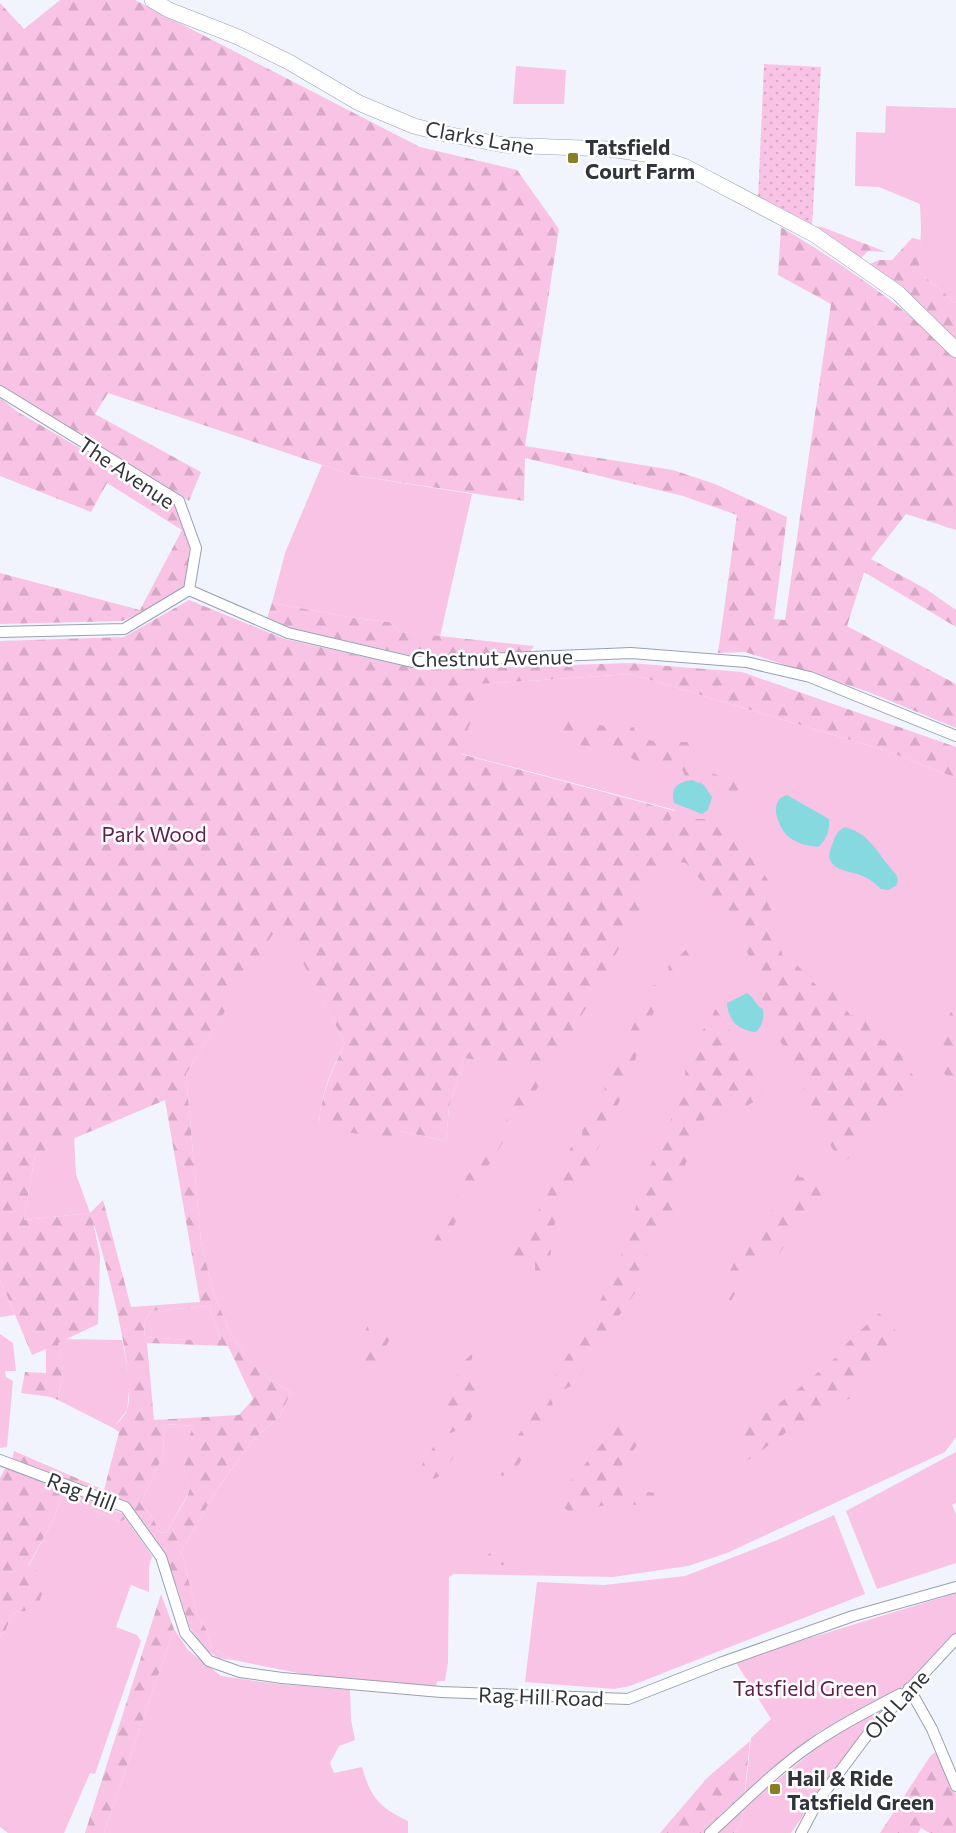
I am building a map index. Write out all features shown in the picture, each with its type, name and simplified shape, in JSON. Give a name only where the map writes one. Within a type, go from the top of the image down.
[{"type":"main road","name":"Clarks Lane","points":[[152,0],[169,10],[238,37],[289,62],[359,103],[414,126],[441,134],[504,146],[609,149],[651,155],[684,166],[815,235],[898,293],[956,350]]},
{"type":"street","name":"The Avenue","points":[[0,391],[178,501],[196,548],[189,590]]},
{"type":"street","points":[[0,632],[124,629],[189,590]]},
{"type":"street","name":"Chestnut Avenue","points":[[189,590],[288,633],[412,662],[631,653],[746,662],[810,677],[956,736]]},
{"type":"street","name":"Rag Hill","points":[[0,1460],[125,1508],[161,1557],[166,1573]]},
{"type":"street","name":"Rag Hill Road","points":[[166,1573],[185,1633],[209,1660],[240,1672],[302,1680],[448,1692],[628,1699],[720,1663],[854,1616],[956,1587]]},
{"type":"street","name":"Old Lane","points":[[801,1833],[818,1801],[868,1734],[956,1639]]},
{"type":"street","points":[[710,1833],[811,1745],[833,1730],[908,1689],[932,1729],[956,1786]]},
{"type":"green space","points":[[60,0],[135,0],[420,147],[517,170],[559,229],[525,446],[673,470],[715,484],[787,517],[774,619],[785,620],[831,304],[778,275],[781,227],[850,271],[915,320],[956,357],[956,530],[906,514],[871,559],[926,589],[956,610],[956,627],[864,572],[847,626],[956,684],[956,728],[866,691],[745,652],[718,653],[737,515],[683,496],[525,458],[524,501],[352,475],[108,393],[95,414],[201,472],[189,501],[0,385],[0,3],[24,29]]},
{"type":"green space","points":[[764,64],[821,67],[812,226],[758,199]]},
{"type":"green space","points":[[516,66],[566,70],[564,104],[513,104]]},
{"type":"green space","points":[[886,106],[956,108],[956,303],[919,272],[920,204],[879,187],[855,186],[856,132],[885,133]]},
{"type":"green space","points":[[812,226],[822,227],[886,252],[868,251],[860,259]]},
{"type":"green space","points":[[912,238],[921,240],[919,272],[956,303],[956,342],[868,265],[879,260],[892,260]]},
{"type":"green space","points":[[0,398],[18,412],[174,503],[187,533],[190,547],[185,586],[147,611],[122,621],[0,624],[0,573],[140,610],[182,530],[107,483],[91,512],[0,476]]},
{"type":"green space","points":[[322,465],[352,475],[472,494],[440,637],[401,632],[389,622],[272,603],[285,553]]},
{"type":"green space","name":"Park Wood","points":[[189,600],[285,639],[422,670],[630,663],[742,672],[956,747],[956,778],[887,751],[631,674],[480,684],[480,689],[473,696],[476,714],[463,742],[461,754],[675,811],[664,832],[674,834],[684,819],[704,819],[729,830],[747,847],[771,885],[779,911],[775,931],[783,956],[798,966],[819,988],[840,990],[842,1003],[850,1015],[869,1018],[882,1041],[902,1033],[903,1066],[913,1075],[906,1090],[847,1160],[839,1160],[814,1117],[793,1061],[780,1041],[776,1020],[755,988],[754,969],[733,917],[719,912],[707,902],[706,886],[686,863],[665,860],[648,887],[642,907],[568,1040],[465,1202],[438,1259],[430,1266],[432,1245],[467,1176],[509,1116],[517,1095],[536,1068],[463,1058],[449,1106],[446,1141],[400,1131],[389,1138],[329,1130],[319,1125],[325,1092],[345,1043],[281,921],[186,1074],[201,1242],[214,1295],[230,1332],[247,1358],[267,1377],[291,1392],[280,1416],[253,1440],[218,1488],[180,1553],[197,1615],[206,1629],[212,1648],[233,1660],[218,1658],[204,1648],[190,1628],[177,1587],[164,1560],[133,1510],[12,1459],[14,1451],[104,1490],[119,1432],[113,1428],[127,1410],[129,1395],[128,1373],[118,1317],[93,1221],[100,1256],[98,1324],[58,1343],[63,1371],[58,1400],[21,1393],[25,1372],[46,1373],[46,1349],[32,1355],[0,1279],[0,641],[124,637]],"holes":[[[165,1100],[200,1302],[131,1307],[103,1200],[90,1213],[24,1220],[35,1155]],[[209,1306],[221,1340],[145,1337],[145,1323],[151,1311]],[[147,1343],[228,1346],[253,1399],[239,1415],[154,1420]],[[165,1424],[193,1426],[184,1465],[190,1488],[166,1533],[159,1532],[154,1520],[141,1503],[164,1453],[163,1427]]]},
{"type":"green space","points":[[272,603],[389,622],[401,632],[534,646],[529,653],[413,656],[291,628],[267,618]]},
{"type":"green space","points":[[631,674],[887,751],[956,778],[956,1437],[945,1452],[727,1553],[688,1566],[613,1577],[454,1574],[449,1577],[448,1662],[445,1681],[437,1681],[436,1687],[308,1675],[233,1660],[212,1648],[206,1629],[197,1615],[180,1553],[218,1488],[253,1440],[280,1416],[291,1392],[267,1377],[247,1358],[230,1332],[214,1295],[201,1242],[186,1074],[281,920],[345,1043],[328,1082],[319,1125],[400,1131],[446,1141],[449,1106],[463,1058],[526,1066],[571,1004],[675,810],[168,676],[450,686]]},
{"type":"green space","points":[[569,719],[595,723],[615,730],[634,727],[636,736],[659,743],[687,742],[693,748],[694,762],[712,773],[737,783],[738,790],[733,799],[685,776],[681,767],[658,767],[637,761],[615,750],[604,752],[576,744],[561,733],[562,721]]},
{"type":"green space","points":[[696,945],[679,980],[672,987],[668,966],[687,949]]},
{"type":"green space","points":[[653,985],[667,985],[640,1040],[632,1074],[595,1155],[593,1177],[573,1188],[555,1207],[556,1220],[549,1240],[551,1252],[546,1274],[535,1274],[535,1261],[520,1271],[513,1263],[514,1243],[543,1204],[572,1145],[582,1137],[582,1128],[587,1113],[601,1107],[605,1097],[604,1072],[611,1075],[623,1058],[631,1030]]},
{"type":"green space","points":[[956,1002],[956,1083],[944,1072],[946,1048],[938,1037]]},
{"type":"green space","points":[[715,1008],[736,1040],[745,1061],[765,1095],[737,1112],[716,1111],[708,1114],[690,1139],[690,1152],[680,1180],[675,1212],[661,1216],[655,1234],[646,1241],[647,1262],[639,1287],[589,1359],[575,1384],[561,1391],[556,1374],[595,1311],[619,1263],[645,1177],[669,1126],[685,1078],[686,1054],[695,1036],[710,1024]]},
{"type":"green space","points":[[74,1137],[76,1174],[90,1213],[24,1220],[35,1155]]},
{"type":"green space","points":[[796,1162],[799,1177],[819,1179],[827,1190],[774,1260],[765,1261],[761,1247],[731,1301],[719,1293],[755,1227],[773,1208],[787,1211],[794,1185]]},
{"type":"green space","points":[[0,1279],[15,1315],[0,1317]]},
{"type":"green space","points":[[209,1306],[221,1340],[145,1337],[145,1323],[151,1311]]},
{"type":"green space","points":[[879,1313],[898,1333],[864,1376],[855,1396],[795,1426],[736,1469],[731,1470],[740,1459],[747,1443],[737,1435],[835,1358],[841,1359],[846,1344]]},
{"type":"green space","points":[[367,1325],[370,1333],[384,1331],[391,1337],[368,1381],[361,1380],[357,1367],[360,1345]]},
{"type":"green space","points":[[0,1334],[13,1343],[16,1371],[5,1371],[6,1377],[13,1381],[7,1447],[0,1448]]},
{"type":"green space","points":[[57,1339],[122,1340],[130,1382],[127,1410],[113,1428],[58,1400],[63,1371]]},
{"type":"green space","points":[[474,1352],[470,1365],[477,1383],[474,1393],[479,1399],[464,1436],[457,1430],[451,1433],[441,1428],[444,1409],[462,1363]]},
{"type":"green space","points":[[548,1391],[553,1405],[515,1471],[502,1476],[496,1467],[528,1421],[541,1396]]},
{"type":"green space","points":[[623,1418],[622,1428],[641,1437],[631,1455],[617,1471],[612,1484],[654,1493],[656,1503],[636,1505],[624,1503],[600,1506],[589,1513],[571,1513],[560,1505],[559,1496]]},
{"type":"green space","points":[[165,1424],[193,1426],[185,1465],[190,1488],[166,1533],[159,1532],[154,1520],[141,1503],[164,1453],[163,1427]]},
{"type":"green space","points":[[432,1445],[438,1454],[446,1459],[455,1455],[440,1476],[434,1479],[421,1467]]},
{"type":"green space","points":[[956,1452],[956,1503],[952,1505],[956,1514],[956,1563],[877,1589],[846,1511]]},
{"type":"green space","points":[[7,1465],[123,1514],[126,1519],[119,1522],[61,1495],[54,1519],[28,1566],[42,1573],[47,1579],[40,1600],[33,1609],[12,1614],[5,1632],[0,1635],[0,1478]]},
{"type":"green space","points":[[61,1495],[119,1522],[126,1519],[152,1556],[149,1567],[149,1592],[131,1585],[116,1627],[137,1635],[141,1641],[95,1774],[90,1773],[64,1833],[8,1833],[0,1827],[0,1635],[5,1632],[12,1614],[33,1609],[42,1573],[28,1567],[54,1519]]},
{"type":"green space","points":[[834,1515],[865,1594],[630,1686],[614,1689],[525,1682],[537,1582],[604,1585],[685,1576]]},
{"type":"green space","points":[[496,1544],[506,1552],[508,1565],[488,1565],[487,1557]]},
{"type":"green space","name":"Tatsfield Green","points":[[956,1593],[956,1633],[903,1687],[819,1732],[745,1794],[751,1738],[771,1719],[735,1661]]},
{"type":"green space","points":[[161,1594],[174,1629],[104,1833],[85,1833]]},
{"type":"green space","points":[[174,1629],[188,1650],[221,1676],[277,1684],[350,1690],[351,1720],[355,1740],[339,1746],[330,1763],[334,1773],[362,1767],[369,1787],[383,1806],[408,1821],[408,1833],[104,1833]]},
{"type":"green space","name":"Tatsfield Green","points":[[892,1702],[823,1787],[791,1833],[734,1833],[741,1826],[743,1808],[834,1734]]},
{"type":"green space","points":[[750,1741],[741,1826],[734,1833],[660,1833],[707,1778]]},
{"type":"green space","points":[[936,1752],[956,1794],[956,1833],[930,1833],[921,1828],[918,1833],[880,1833],[931,1755]]},
{"type":"water","points":[[692,780],[704,785],[712,797],[708,810],[702,814],[674,803],[673,793],[676,786]]},
{"type":"water","points":[[787,795],[829,819],[827,834],[818,847],[793,840],[782,828],[776,815],[776,808],[781,798]]},
{"type":"water","points":[[845,827],[862,835],[874,846],[896,874],[898,880],[896,886],[888,890],[881,889],[867,878],[840,869],[832,863],[830,852],[835,836]]},
{"type":"water","points":[[747,993],[763,1009],[762,1021],[756,1032],[739,1027],[729,1015],[727,1003]]},
{"type":"place","name":"Tatsfield Court Farm","points":[[573,158]]},
{"type":"place","name":"Hail & Ride Tatsfield Green","points":[[775,1789]]}]
